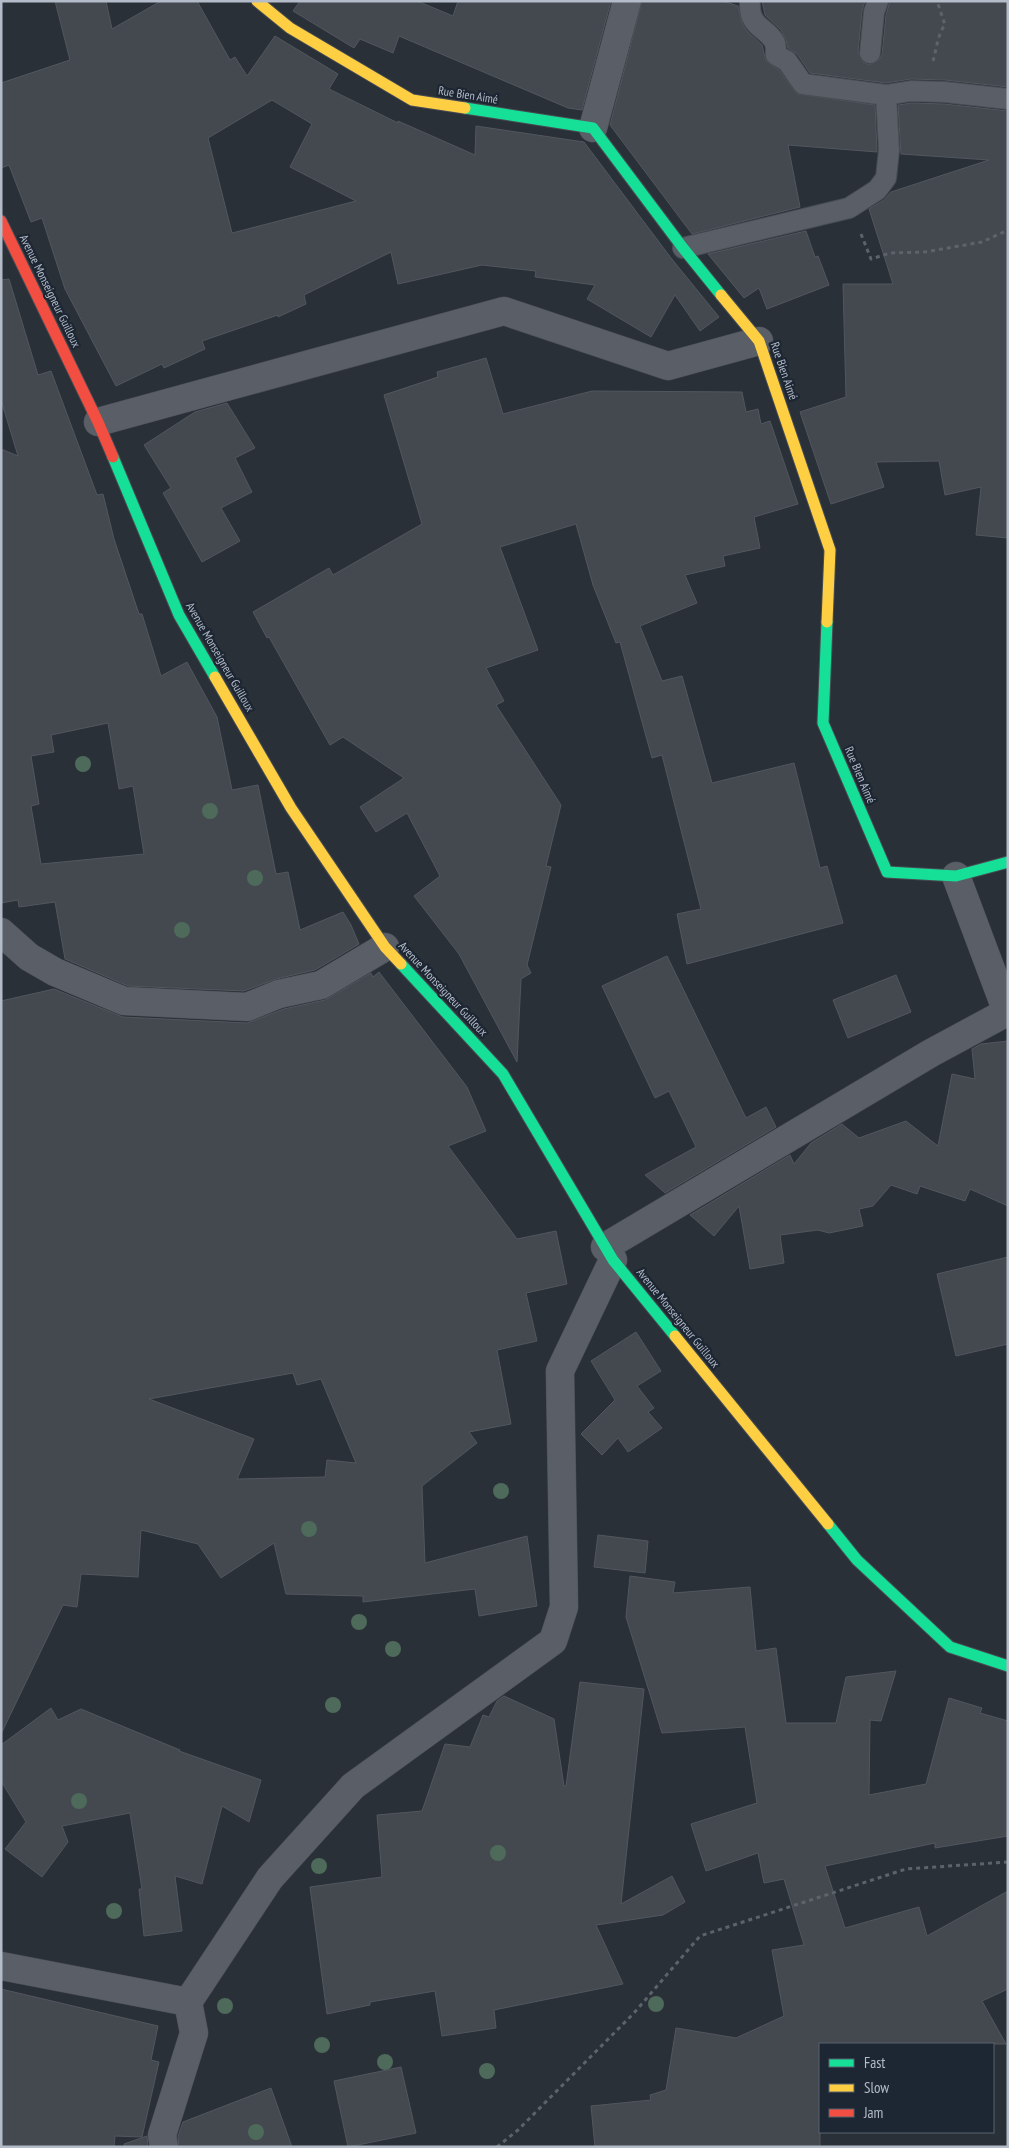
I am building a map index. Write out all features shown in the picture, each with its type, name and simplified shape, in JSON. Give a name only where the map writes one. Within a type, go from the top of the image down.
[{"type":"street","name":"Rue Bien Aimé","points":[[257,1],[290,28],[412,100],[593,128],[683,248],[759,341],[830,550],[823,723],[887,872],[956,876],[1008,862]]},
{"type":"street","points":[[593,128],[627,1]]},
{"type":"street","name":"Avenue Monseigneur Guilloux","points":[[1,221],[98,422],[179,615],[292,808],[385,947],[503,1074],[609,1254],[857,1560],[950,1647],[1008,1666]]},
{"type":"street","points":[[98,422],[504,311],[668,366],[759,341]]},
{"type":"street","points":[[164,2147],[162,2135],[194,2033],[188,2002],[270,1878],[352,1786],[553,1641],[564,1607],[560,1372],[609,1254],[931,1053],[1007,1012],[956,876]]},
{"type":"street","points":[[1,932],[29,957],[55,972],[124,1001],[247,1006],[279,994],[321,985],[385,947]]},
{"type":"street","points":[[1,1966],[188,2002]]},
{"type":"lane","points":[[750,1],[753,18],[775,42],[776,55],[787,60],[804,84],[886,94],[910,91],[945,92],[1008,99]]},
{"type":"lane","points":[[870,53],[874,12],[878,1]]},
{"type":"lane","points":[[683,248],[849,208],[877,190],[886,178],[889,125],[886,94]]},
{"type":"path","points":[[937,1],[944,25],[939,32],[939,44],[932,62],[945,92]]},
{"type":"path","points":[[849,208],[871,259],[890,253],[925,252],[982,242],[1008,230]]},
{"type":"path","points":[[497,2147],[518,2130],[634,2013],[700,1936],[906,1870],[1008,1862]]},
{"type":"building","points":[[55,1],[106,1],[112,29],[161,1],[197,1],[230,60],[235,57],[247,76],[275,36],[338,74],[329,89],[398,123],[398,121],[475,155],[476,126],[584,142],[671,258],[719,317],[700,331],[675,295],[651,337],[587,299],[595,285],[535,277],[536,271],[482,265],[398,284],[391,252],[304,295],[306,304],[278,317],[278,315],[202,341],[205,349],[164,368],[162,364],[116,386],[65,289],[42,218],[31,222],[9,165],[1,168],[1,83],[70,60]],"holes":[[[272,100],[312,124],[290,167],[356,201],[232,233],[208,138]]]},
{"type":"building","points":[[300,1],[417,1],[453,16],[458,1],[611,1],[582,110],[568,108],[399,36],[393,53],[360,39],[354,48],[293,11]]},
{"type":"building","points":[[642,1],[723,1],[738,6],[742,23],[747,31],[762,45],[766,61],[779,70],[797,94],[875,105],[877,152],[788,145],[800,207],[692,234],[610,125]]},
{"type":"building","points":[[762,1],[865,1],[862,11],[858,52],[863,62],[869,65],[879,60],[882,55],[886,15],[890,1],[1008,1],[1008,87],[945,80],[911,79],[886,83],[810,73],[797,54],[788,48],[781,30],[765,15]]},
{"type":"building","points":[[912,103],[944,104],[1008,111],[1008,538],[976,535],[981,487],[945,495],[939,461],[876,462],[884,487],[831,504],[800,412],[846,397],[843,284],[893,284],[869,209],[884,200],[891,192],[989,160],[901,154],[898,105]]},
{"type":"building","points":[[806,231],[815,257],[818,256],[829,285],[767,309],[759,288],[744,298],[708,254]]},
{"type":"building","points":[[9,279],[38,375],[51,371],[97,495],[103,494],[114,539],[139,614],[142,614],[161,676],[187,662],[217,717],[232,790],[258,785],[276,874],[288,872],[300,930],[343,912],[351,925],[359,944],[315,970],[276,979],[244,991],[128,986],[65,959],[55,902],[19,907],[18,900],[1,903],[1,449],[18,456],[1,400],[1,280]],"holes":[[[108,723],[119,789],[133,786],[144,854],[41,864],[31,806],[39,804],[31,756],[54,752],[51,735]]]},
{"type":"building","points":[[486,358],[503,414],[592,391],[742,392],[746,412],[758,409],[761,424],[770,421],[798,504],[754,517],[760,548],[723,556],[725,566],[685,575],[697,603],[640,626],[662,681],[682,676],[712,783],[794,763],[820,868],[827,866],[843,923],[687,964],[677,914],[701,909],[662,755],[652,758],[620,642],[616,643],[593,585],[576,524],[500,547],[538,650],[486,668],[504,701],[496,705],[561,805],[546,866],[551,867],[527,965],[531,973],[521,979],[517,1062],[459,954],[414,896],[440,876],[407,813],[376,832],[360,807],[404,778],[343,737],[330,745],[253,612],[329,568],[333,575],[422,524],[384,395],[438,377],[437,372]]},
{"type":"building","points":[[227,403],[255,448],[235,458],[252,492],[221,508],[240,541],[202,562],[163,493],[171,488],[144,445],[195,412]]},
{"type":"building","points":[[667,956],[746,1118],[766,1107],[776,1127],[665,1193],[645,1175],[696,1147],[669,1091],[655,1098],[602,986]]},
{"type":"building","points":[[379,972],[467,1087],[486,1131],[448,1146],[517,1239],[556,1231],[567,1284],[526,1293],[537,1341],[497,1350],[511,1424],[469,1432],[477,1443],[422,1486],[425,1563],[527,1536],[537,1606],[479,1616],[475,1589],[363,1602],[363,1596],[286,1594],[274,1543],[221,1578],[198,1544],[141,1530],[138,1577],[81,1574],[77,1607],[63,1605],[1,1734],[1,1001],[54,989],[123,1017],[247,1023],[284,1009],[325,1000],[371,973],[373,977]],"holes":[[[293,1373],[297,1385],[321,1379],[356,1463],[327,1460],[325,1477],[237,1479],[254,1439],[149,1399]]]},
{"type":"building","points":[[896,975],[911,1012],[848,1038],[833,1000]]},
{"type":"building","points":[[1008,1041],[1008,1206],[970,1189],[965,1201],[920,1186],[917,1194],[891,1185],[873,1206],[859,1209],[863,1226],[829,1233],[818,1230],[780,1235],[784,1263],[750,1269],[739,1206],[714,1236],[690,1215],[790,1155],[794,1164],[811,1143],[842,1124],[859,1138],[906,1121],[938,1146],[952,1074],[975,1079],[972,1049],[981,1044]]},
{"type":"building","points":[[1008,1257],[1008,1344],[956,1356],[937,1274]]},
{"type":"building","points":[[636,1332],[661,1371],[637,1386],[654,1408],[648,1412],[662,1428],[628,1452],[618,1438],[602,1455],[581,1434],[615,1400],[591,1361]]},
{"type":"building","points":[[598,1535],[648,1541],[645,1573],[594,1567]]},
{"type":"building","points":[[630,1576],[675,1582],[673,1593],[750,1587],[756,1651],[776,1648],[786,1723],[836,1723],[846,1677],[896,1671],[881,1721],[870,1720],[869,1795],[926,1784],[949,1698],[982,1708],[980,1713],[1008,1721],[1008,1836],[935,1848],[935,1843],[825,1866],[845,1928],[919,1907],[927,1936],[1008,1891],[1008,1989],[982,2001],[1006,2044],[819,2043],[820,2147],[595,2147],[591,2106],[651,2100],[650,2095],[666,2090],[676,2028],[736,2038],[784,2016],[772,1950],[804,1945],[784,1879],[764,1883],[758,1853],[706,1871],[691,1824],[757,1803],[745,1727],[662,1733],[626,1617]]},
{"type":"building","points":[[580,1682],[644,1689],[621,1904],[672,1876],[685,1902],[663,1915],[596,1925],[623,1984],[494,2010],[496,2028],[442,2036],[435,1991],[370,2002],[370,2005],[327,2014],[310,1887],[382,1877],[377,1815],[422,1811],[445,1744],[470,1747],[483,1715],[489,1717],[497,1701],[504,1696],[554,1719],[564,1786],[566,1786]]},
{"type":"building","points":[[51,1708],[58,1720],[81,1709],[179,1751],[261,1780],[249,1822],[222,1806],[202,1884],[175,1876],[182,1931],[144,1936],[139,1889],[142,1889],[130,1813],[62,1826],[68,1842],[42,1877],[5,1849],[26,1822],[1,1781],[1,1745]]},
{"type":"building","points":[[1,1989],[158,2026],[151,2060],[159,2062],[142,2137],[115,2136],[114,2147],[1,2147]]},
{"type":"building","points":[[401,2067],[416,2133],[348,2147],[334,2081]]},
{"type":"building","points":[[271,2088],[292,2147],[179,2147],[178,2136],[183,2122]]},
{"type":"building","points":[[147,2136],[148,2147],[125,2147],[124,2144]]},
{"type":"traffic: fast","points":[[465,108],[593,128],[683,248],[721,295]]},
{"type":"traffic: fast","points":[[113,457],[179,615],[215,677]]},
{"type":"traffic: fast","points":[[827,622],[823,723],[887,872],[956,876],[1008,862]]},
{"type":"traffic: fast","points":[[401,964],[503,1074],[613,1260],[675,1336]]},
{"type":"traffic: fast","points":[[828,1524],[857,1560],[950,1647],[1008,1666]]},
{"type":"traffic: slow","points":[[257,1],[290,28],[412,100],[465,108]]},
{"type":"traffic: slow","points":[[721,295],[759,341],[830,550],[827,622]]},
{"type":"traffic: slow","points":[[215,677],[291,808],[385,947],[401,964]]},
{"type":"traffic: slow","points":[[675,1336],[828,1524]]},
{"type":"traffic: jam","points":[[1,221],[113,457]]}]
